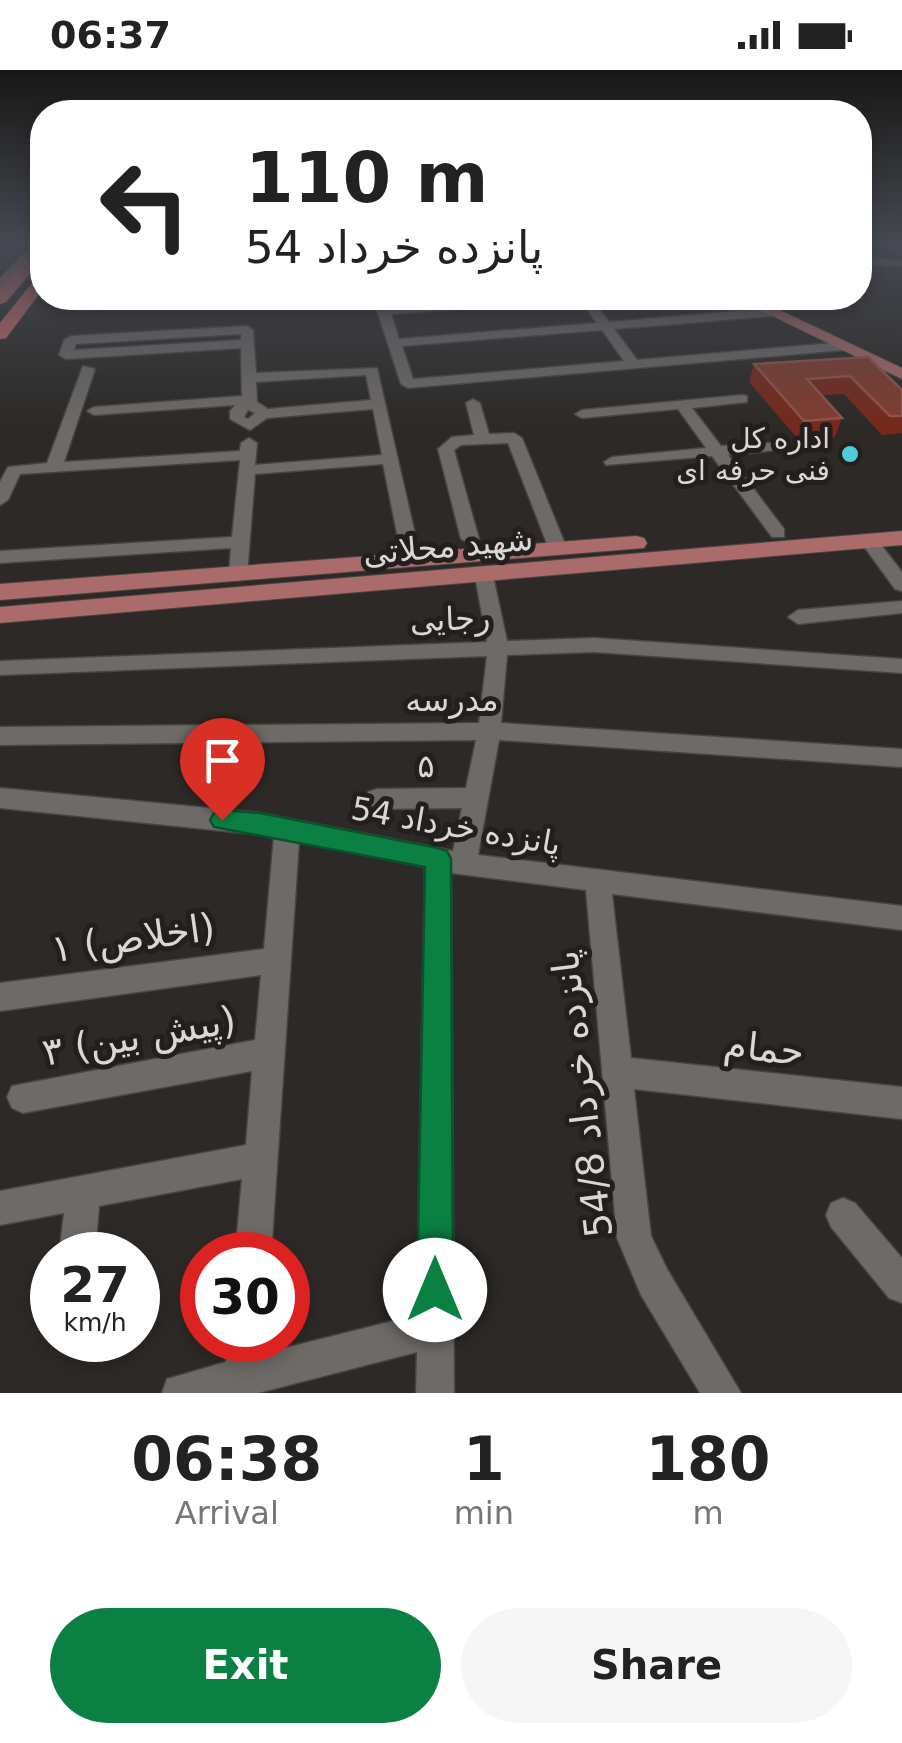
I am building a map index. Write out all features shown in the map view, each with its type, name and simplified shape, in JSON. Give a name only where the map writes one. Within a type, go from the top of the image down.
[{"type":"highway","points":[[0,334],[23,305]]},
{"type":"main road","points":[[781,310],[902,374]]},
{"type":"main road","points":[[784,310],[902,360]]},
{"type":"main road","name":"شهید محلاتی","points":[[0,592],[902,524]]},
{"type":"main road","name":"شهید محلاتی","points":[[0,615],[902,538]]},
{"type":"street","points":[[383,310],[408,384],[844,346]]},
{"type":"street","points":[[594,310],[634,365]]},
{"type":"street","points":[[394,343],[605,325],[723,310]]},
{"type":"street","points":[[238,575],[253,411],[247,378],[247,344],[247,330],[71,340],[66,355],[247,344]]},
{"type":"street","points":[[54,467],[88,369]]},
{"type":"street","points":[[247,378],[372,372],[408,543]]},
{"type":"street","points":[[582,414],[742,399]]},
{"type":"street","points":[[473,403],[482,437]]},
{"type":"street","points":[[94,411],[253,411],[379,404]]},
{"type":"street","points":[[682,405],[778,533]]},
{"type":"street","points":[[470,539],[446,449],[457,440],[514,438],[558,549]]},
{"type":"street","points":[[612,462],[778,445]]},
{"type":"street","points":[[0,500],[14,470],[390,459]]},
{"type":"street","points":[[0,558],[242,542]]},
{"type":"street","points":[[869,542],[902,585]]},
{"type":"street","points":[[435,1393],[450,862],[476,798],[490,732],[498,646],[484,576]]},
{"type":"street","points":[[798,618],[902,607]]},
{"type":"street","name":"رجایی","points":[[0,668],[594,645],[902,666]]},
{"type":"street","name":"مدرسه","points":[[0,736],[490,732],[902,758]]},
{"type":"street","name":"پانزده خرداد 54","points":[[0,798],[287,829],[450,862],[899,927]]},
{"type":"street","name":"۵","points":[[377,800],[476,798]]},
{"type":"street","points":[[255,1232],[287,829]]},
{"type":"street","name":"پانزده خرداد 54/8","points":[[598,883],[634,1238],[654,1282],[722,1393]]},
{"type":"street","name":"۱ (اخلاص)","points":[[0,996],[277,960]]},
{"type":"street","name":"۳ (پیش بین)","points":[[24,1097],[270,1053]]},
{"type":"street","name":"حمام","points":[[617,1072],[902,1103]]},
{"type":"street","points":[[0,1208],[261,1159]]},
{"type":"street","points":[[80,1232],[84,1192]]},
{"type":"street","points":[[844,1215],[902,1285]]},
{"type":"street","points":[[181,1393],[244,1380],[435,1328]]},
{"type":"street","points":[[244,1380],[245,1362]]},
{"type":"building","points":[[868,357],[902,390],[902,416],[890,416],[850,376],[807,379],[842,418],[804,421],[754,364]]},
{"type":"place","name":"اداره کل فنی حرفه ای","points":[[850,454]]},
{"type":"route","points":[[222,820],[438,859],[435,1290]]}]
